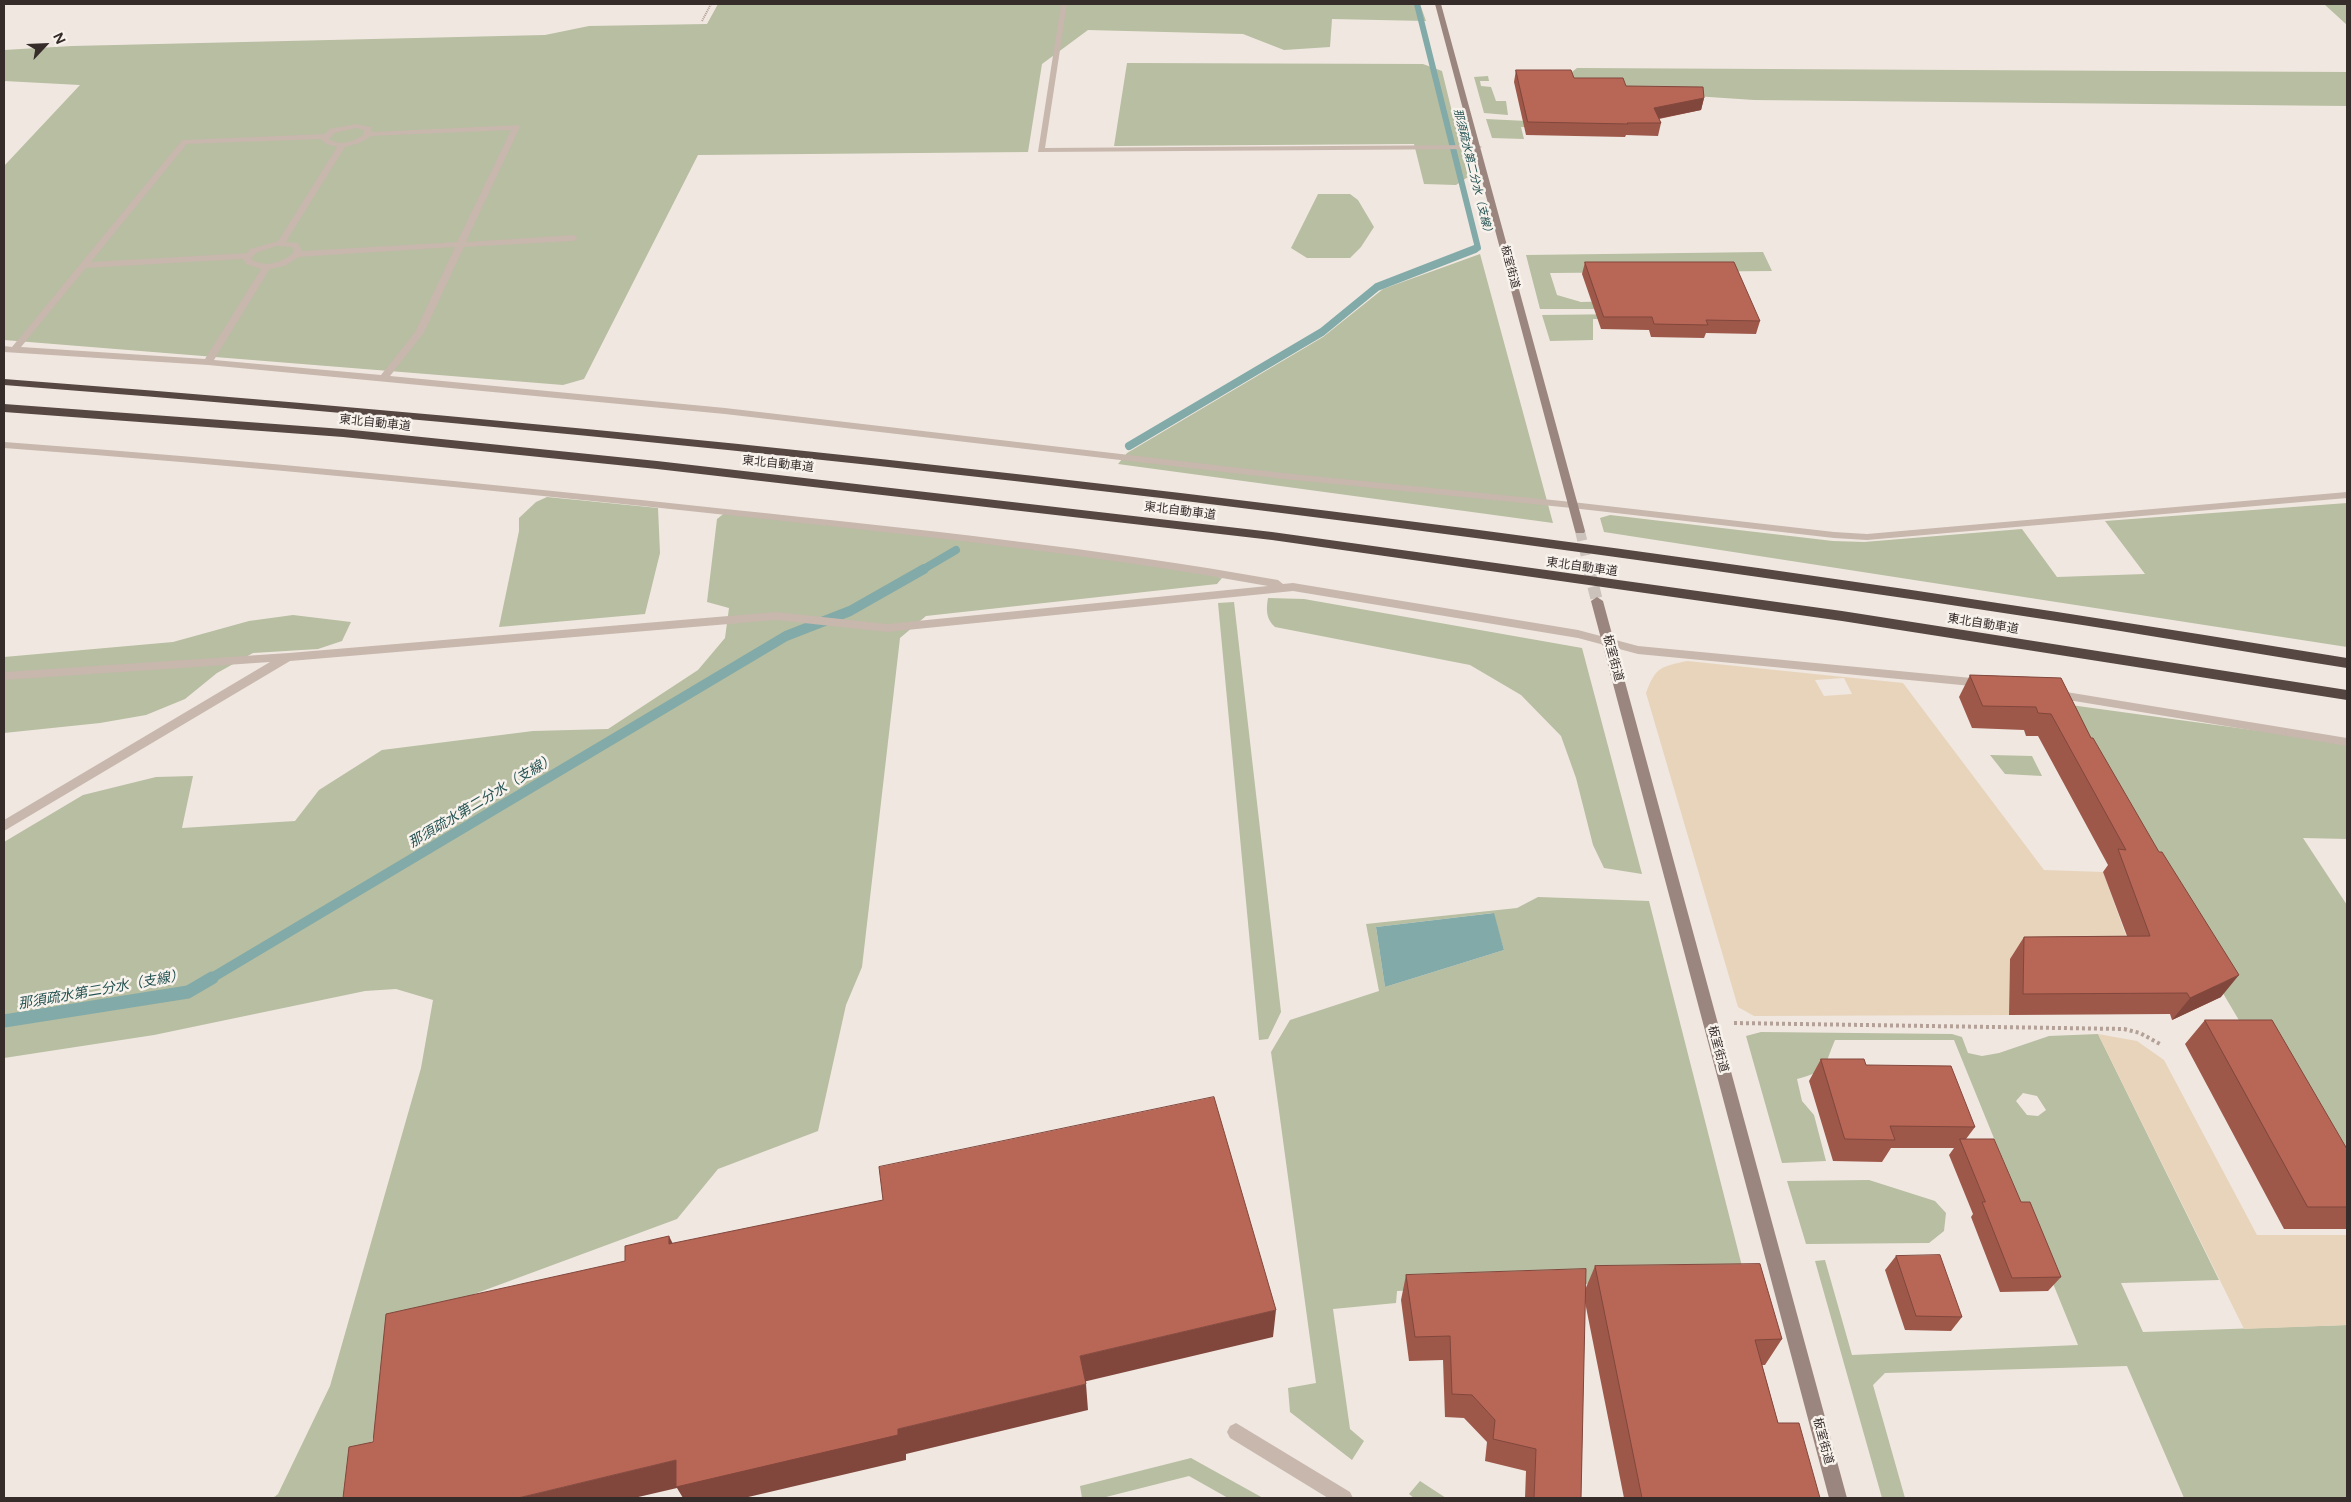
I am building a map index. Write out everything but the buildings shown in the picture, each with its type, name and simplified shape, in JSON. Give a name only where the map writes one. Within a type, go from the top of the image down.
[{"type":"highway","name":"東北自動車道","points":[[4,382],[360,409],[665,438],[1276,508],[1830,583],[2347,663]]},
{"type":"highway","name":"東北自動車道","points":[[4,408],[343,433],[637,463],[1262,535],[1842,616],[2347,695]]},
{"type":"main road","name":"板室街道","points":[[1438,4],[1580,531]]},
{"type":"main road","name":"板室街道","points":[[1597,601],[1838,1498]]},
{"type":"street","points":[[1064,4],[1041,150],[1478,147]]},
{"type":"street","points":[[9,350],[84,266],[185,142],[326,136],[338,128],[356,126],[366,127],[369,134]]},
{"type":"street","points":[[326,136],[327,141],[342,144],[359,141],[369,134],[516,127],[419,333],[384,378]]},
{"type":"street","points":[[281,243],[342,144]]},
{"type":"street","points":[[248,256],[249,262],[253,265],[267,266],[283,263],[297,254],[574,238]]},
{"type":"street","points":[[84,266],[248,256],[259,248],[281,243],[298,248],[297,254]]},
{"type":"street","points":[[208,362],[267,266]]},
{"type":"street","points":[[9,350],[208,362],[725,411],[1284,476],[1572,505],[1834,536],[1867,538],[2347,495]]},
{"type":"street","points":[[4,444],[298,469],[664,505],[1008,542],[1178,565],[1293,587],[1578,634],[1638,650],[1912,674],[1998,686]]},
{"type":"street","points":[[4,676],[289,657],[776,616],[887,628],[1293,587]]},
{"type":"street","points":[[4,826],[289,657]]},
{"type":"street","points":[[2046,693],[2347,742]]},
{"type":"street","points":[[1236,1432],[1344,1498]]},
{"type":"path","points":[[702,21],[711,4]]},
{"type":"path","points":[[1711,1023],[2124,1029],[2140,1032],[2160,1044]]},
{"type":"green space","points":[[718,4],[1420,4],[1426,21],[1332,19],[1330,47],[1284,50],[1243,34],[1088,30],[1042,64],[1028,152],[698,155],[584,379],[563,385],[4,340],[4,166],[80,85],[4,81],[4,50],[72,46],[545,35],[589,26],[707,24]]},
{"type":"green space","points":[[2324,4],[2347,4],[2347,25]]},
{"type":"green space","points":[[1127,63],[1423,64],[1442,71],[1468,177],[1456,185],[1424,184],[1414,144],[1114,146]]},
{"type":"green space","points":[[1577,68],[2347,72],[2347,106],[1754,100],[1575,88],[1568,75]]},
{"type":"green space","points":[[1488,76],[1489,81],[1480,81],[1481,86],[1491,87],[1496,101],[1506,101],[1508,115],[1484,113],[1474,77]]},
{"type":"green space","points":[[1486,119],[1547,122],[1549,128],[1521,127],[1524,139],[1492,138]]},
{"type":"green space","points":[[1318,194],[1350,194],[1358,200],[1374,227],[1361,247],[1350,258],[1307,258],[1291,248]]},
{"type":"green space","points":[[1763,252],[1772,271],[1550,273],[1557,295],[1581,302],[1622,301],[1621,309],[1540,309],[1526,255]]},
{"type":"green space","points":[[1480,254],[1553,523],[1118,464],[1127,453],[1323,337],[1383,289]]},
{"type":"green space","points":[[1628,314],[1630,319],[1593,319],[1593,340],[1550,341],[1542,315]]},
{"type":"green space","points":[[547,497],[658,508],[660,553],[645,614],[499,627],[519,531],[519,518],[536,502]]},
{"type":"green space","points":[[2347,503],[2347,647],[1604,532],[1600,518],[1610,515],[1833,541],[1864,542],[2022,529],[2057,577],[2145,574],[2105,521]]},
{"type":"green space","points":[[726,512],[1178,565],[1222,578],[1217,584],[926,616],[900,638],[862,967],[846,1005],[818,1131],[718,1169],[677,1219],[450,1303],[398,1353],[355,1498],[273,1498],[278,1494],[330,1386],[421,1068],[433,1000],[396,989],[365,991],[154,1035],[4,1058],[4,842],[83,795],[156,777],[193,776],[182,828],[295,821],[319,790],[382,750],[533,731],[608,729],[698,670],[725,638],[729,608],[707,602],[717,519]]},
{"type":"green space","points":[[1268,598],[1304,599],[1582,648],[1642,874],[1604,868],[1593,845],[1576,778],[1561,736],[1521,695],[1470,665],[1275,627],[1267,614]]},
{"type":"green space","points":[[1234,602],[1281,1012],[1268,1039],[1259,1040],[1218,603]]},
{"type":"green space","points":[[293,615],[351,622],[342,641],[318,649],[253,653],[217,673],[185,699],[146,715],[100,723],[4,733],[4,657],[173,642],[249,621]]},
{"type":"green space","points":[[2056,703],[2347,743],[2347,839],[2303,838],[2347,905],[2347,1203],[2094,775]]},
{"type":"green space","points":[[1990,755],[2032,756],[2042,776],[2005,774]]},
{"type":"green space","points":[[1538,897],[1649,901],[1745,1278],[1397,1291],[1396,1303],[1333,1309],[1350,1429],[1364,1441],[1352,1460],[1290,1412],[1288,1388],[1316,1383],[1271,1052],[1290,1020],[1379,991],[1366,924],[1517,908]],"holes":[[[1493,913],[1504,950],[1385,987],[1376,927]]]},
{"type":"green space","points":[[1761,1032],[1952,1034],[1962,1037],[1968,1053],[1982,1056],[1999,1053],[2049,1036],[2098,1034],[2219,1280],[2121,1283],[2143,1332],[2347,1325],[2347,1498],[2184,1498],[2127,1366],[1885,1373],[1873,1385],[1905,1498],[1882,1498],[1815,1261],[1825,1260],[1852,1355],[2078,1345],[1954,1040],[1835,1040],[1824,1067],[1815,1073],[1797,1079],[1802,1101],[1814,1115],[1826,1161],[1782,1163],[1746,1036]],"holes":[[[2023,1093],[2037,1096],[2046,1110],[2038,1116],[2027,1115],[2016,1101]]]},
{"type":"green space","points":[[1869,1180],[1935,1201],[1946,1213],[1944,1231],[1929,1243],[1806,1244],[1787,1181]]},
{"type":"green space","points":[[1191,1458],[1263,1498],[1228,1498],[1189,1476],[1102,1498],[1082,1498],[1080,1486]]},
{"type":"green space","points":[[1420,1481],[1446,1498],[1414,1498],[1409,1494]]},
{"type":"sand","points":[[1687,661],[1903,683],[2044,870],[2103,872],[2134,958],[2010,959],[2009,1015],[1754,1016],[1738,1007],[1646,693],[1653,677],[1660,669]],"holes":[[[1844,678],[1852,694],[1824,696],[1815,680]]]},
{"type":"sand","points":[[2098,1034],[2137,1041],[2164,1060],[2257,1235],[2347,1235],[2347,1325],[2244,1329]]},
{"type":"water","points":[[1494,913],[1504,950],[1385,987],[1376,927]]},
{"type":"waterway","name":"那須疏水第二分水（支線）","points":[[1417,4],[1478,248],[1475,249]]},
{"type":"waterway","name":"那須疏水第二分水（支線）","points":[[1129,446],[1322,332],[1377,287],[1475,249]]},
{"type":"waterway","name":"那須疏水第二分水（支線）","points":[[922,570],[956,550]]},
{"type":"waterway","name":"那須疏水第二分水（支線）","points":[[210,979],[786,636],[850,611],[924,569]]},
{"type":"waterway","name":"那須疏水第二分水（支線）","points":[[4,1021],[188,992],[212,978]]},
{"type":"tunnel","points":[[1580,531],[1589,570]]},
{"type":"tunnel","points":[[1589,569],[1597,601]]}]
